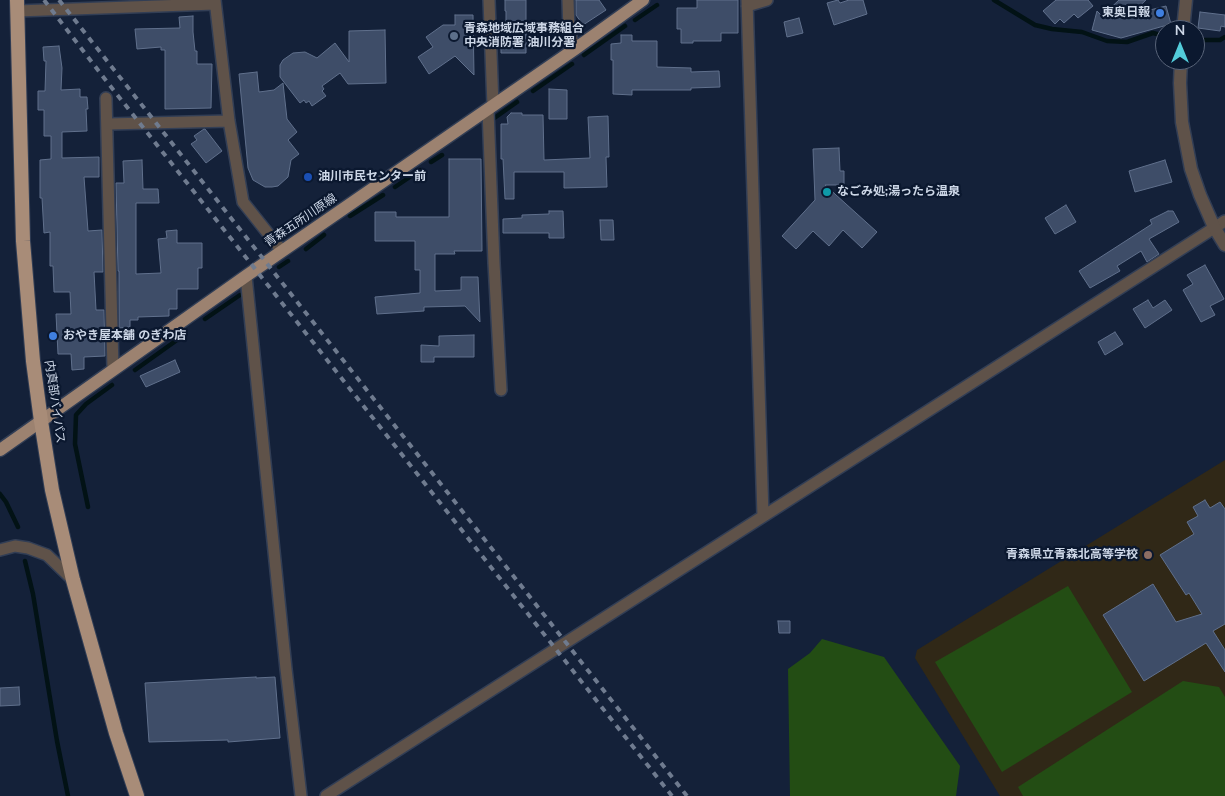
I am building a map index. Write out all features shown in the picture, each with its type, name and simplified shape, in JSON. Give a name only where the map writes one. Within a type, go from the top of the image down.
[{"type":"highway","name":"内真部バイパス","points":[[17,6],[23,241],[32,361],[41,421],[52,490],[73,580],[116,733],[138,796]]},
{"type":"main road","name":"青森五所川原線","points":[[0,450],[113,369],[643,0]]},
{"type":"street","points":[[489,0],[494,263],[501,390]]},
{"type":"street","points":[[568,0],[569,31],[575,49]]},
{"type":"street","points":[[762,516],[747,3],[767,0]]},
{"type":"street","points":[[1184,20],[1186,0]]},
{"type":"street","points":[[17,6],[215,2],[229,121],[243,202],[282,251]]},
{"type":"street","points":[[1181,70],[1182,122],[1189,160],[1200,195],[1220,224],[1225,245]]},
{"type":"street","points":[[106,98],[113,369]]},
{"type":"street","points":[[108,124],[229,121]]},
{"type":"street","points":[[326,796],[1220,224]]},
{"type":"street","points":[[246,276],[300,796]]},
{"type":"street","points":[[0,550],[15,546],[28,548],[47,556],[73,580]]},
{"type":"shaded area","name":"青森県立青森北高等学校","points":[[1225,460],[1225,796],[1000,796],[915,658],[917,650]]},
{"type":"green space","points":[[1068,586],[1132,692],[1002,772],[935,662]]},
{"type":"green space","points":[[822,639],[884,657],[960,766],[956,796],[790,796],[788,669],[810,653]]},
{"type":"green space","points":[[1183,681],[1219,687],[1225,697],[1225,796],[1023,796],[1018,787]]},
{"type":"building","points":[[505,0],[526,0],[526,53],[501,53],[501,34],[506,35]]},
{"type":"building","points":[[576,0],[599,0],[606,10],[583,25],[576,15]]},
{"type":"building","points":[[697,0],[738,0],[738,33],[721,33],[721,41],[681,43],[681,29],[677,29],[677,8],[697,8]]},
{"type":"building","points":[[838,0],[840,3],[849,0],[863,0],[867,14],[834,25],[827,3]]},
{"type":"building","points":[[1056,0],[1088,0],[1093,6],[1078,18],[1074,14],[1064,23],[1060,19],[1055,24],[1043,11]]},
{"type":"building","points":[[1119,0],[1146,0],[1130,15],[1166,6],[1170,20],[1155,20],[1155,28],[1121,38],[1092,30],[1097,11],[1102,16]]},
{"type":"building","points":[[1200,12],[1225,15],[1225,27],[1221,26],[1220,31],[1205,29],[1205,20],[1199,20]]},
{"type":"building","points":[[455,15],[473,15],[474,75],[455,56],[429,74],[418,57],[433,47],[426,37],[443,25],[455,25]]},
{"type":"building","points":[[193,16],[197,64],[212,64],[211,108],[165,109],[165,50],[161,50],[161,47],[137,49],[135,29],[180,28],[179,17]]},
{"type":"building","points":[[799,18],[803,33],[787,37],[784,22]]},
{"type":"building","points":[[385,30],[386,83],[348,84],[340,73],[322,86],[324,89],[322,91],[326,96],[312,106],[309,101],[306,103],[304,100],[300,103],[280,77],[280,65],[283,60],[293,53],[305,52],[317,58],[335,43],[349,62],[349,31]]},
{"type":"building","points":[[621,35],[632,35],[632,41],[657,41],[657,67],[691,68],[691,72],[719,71],[720,87],[691,88],[691,90],[632,90],[632,95],[613,94],[611,44],[621,43]]},
{"type":"building","points":[[59,46],[62,68],[61,90],[80,89],[80,97],[87,97],[88,109],[86,109],[87,131],[62,132],[62,158],[99,157],[99,177],[84,177],[88,231],[102,230],[103,272],[94,272],[96,310],[104,310],[105,356],[84,357],[84,369],[72,370],[71,354],[58,354],[56,314],[71,314],[70,292],[54,292],[53,266],[50,266],[50,232],[44,233],[42,198],[40,198],[40,160],[51,159],[51,136],[44,136],[44,110],[38,110],[38,91],[45,91],[46,61],[44,61],[43,47]]},
{"type":"building","points":[[257,72],[259,92],[274,90],[283,83],[287,119],[297,132],[288,140],[299,154],[291,160],[288,177],[278,186],[272,187],[265,187],[253,180],[248,168],[239,74]]},
{"type":"building","points":[[549,89],[567,90],[567,119],[549,119]]},
{"type":"building","points":[[511,113],[543,115],[544,160],[590,158],[588,117],[608,116],[609,157],[606,157],[607,187],[564,188],[564,172],[514,172],[514,199],[505,199],[503,159],[501,159],[501,124],[508,124],[507,117]]},
{"type":"building","points":[[204,129],[222,151],[206,163],[191,144],[197,140],[194,136]]},
{"type":"building","name":"なごみ処;湯ったら温泉","points":[[839,148],[840,171],[844,171],[844,185],[825,185],[877,232],[862,248],[843,230],[829,246],[813,231],[796,249],[782,236],[815,200],[813,149]]},
{"type":"building","points":[[449,159],[481,159],[482,251],[454,251],[455,254],[435,254],[435,291],[461,290],[461,277],[478,277],[480,322],[465,306],[424,307],[424,311],[377,314],[375,297],[420,293],[420,270],[415,270],[415,241],[375,241],[375,212],[396,212],[396,217],[449,217]]},
{"type":"building","points":[[142,160],[143,189],[158,189],[159,203],[136,203],[136,274],[161,273],[158,239],[167,238],[166,231],[177,230],[177,243],[202,243],[202,268],[198,268],[198,289],[177,289],[177,309],[169,309],[169,316],[138,317],[138,320],[130,320],[130,327],[119,328],[116,183],[124,183],[123,161]]},
{"type":"building","points":[[1165,160],[1172,182],[1135,192],[1129,171]]},
{"type":"building","points":[[1066,205],[1076,222],[1055,234],[1045,218]]},
{"type":"building","points":[[549,211],[563,211],[564,238],[549,238],[549,233],[503,233],[503,219],[522,218],[522,215],[549,214]]},
{"type":"building","points":[[1168,211],[1173,211],[1179,222],[1149,239],[1159,254],[1147,262],[1141,251],[1117,266],[1120,271],[1090,288],[1079,271],[1152,224],[1150,220]]},
{"type":"building","points":[[600,220],[613,220],[614,240],[601,240]]},
{"type":"building","points":[[1205,265],[1224,299],[1210,306],[1215,315],[1201,322],[1183,290],[1193,284],[1187,275]]},
{"type":"building","points":[[1148,300],[1153,308],[1165,300],[1172,310],[1145,328],[1133,309]]},
{"type":"building","points":[[1115,332],[1123,344],[1105,355],[1098,342]]},
{"type":"building","points":[[474,335],[474,357],[434,357],[434,362],[421,362],[421,345],[439,346],[439,336]]},
{"type":"building","points":[[175,360],[180,372],[146,387],[140,376]]},
{"type":"building","points":[[1205,500],[1210,508],[1220,502],[1225,509],[1225,624],[1213,631],[1225,650],[1225,672],[1206,643],[1144,681],[1103,615],[1153,584],[1176,622],[1202,614],[1189,593],[1186,595],[1160,555],[1194,534],[1187,522],[1198,516],[1193,507]]},
{"type":"building","points":[[778,621],[790,621],[790,633],[779,633]]},
{"type":"building","points":[[275,677],[280,738],[228,742],[228,740],[149,742],[145,683]]},
{"type":"building","points":[[19,687],[20,705],[0,706],[0,688]]},
{"type":"waterway","points":[[994,0],[1035,25],[1082,32],[1107,41],[1127,42],[1155,34]]},
{"type":"waterway","points":[[635,20],[657,5]]},
{"type":"waterway","points":[[584,55],[625,26]]},
{"type":"waterway","points":[[1205,40],[1220,40],[1225,37]]},
{"type":"waterway","points":[[533,91],[572,64]]},
{"type":"waterway","points":[[493,119],[517,102]]},
{"type":"waterway","points":[[431,162],[442,155]]},
{"type":"waterway","points":[[395,187],[420,170]]},
{"type":"waterway","points":[[350,216],[383,195]]},
{"type":"waterway","points":[[306,249],[324,235]]},
{"type":"waterway","points":[[279,267],[288,261]]},
{"type":"waterway","points":[[205,319],[240,295]]},
{"type":"waterway","points":[[135,370],[184,335]]},
{"type":"waterway","points":[[88,507],[75,444],[76,415],[86,404],[112,385]]},
{"type":"waterway","points":[[0,494],[18,527]]},
{"type":"waterway","points":[[25,561],[33,594],[68,796]]},
{"type":"railway","points":[[44,0],[672,796]]},
{"type":"railway","points":[[59,0],[687,796]]},
{"type":"place","name":"東奥日報","points":[[1160,13]]},
{"type":"place","name":"青森地域広域事務組合 中央消防署 油川分署","points":[[454,36]]},
{"type":"place","name":"油川市民センター前","points":[[308,177]]},
{"type":"place","name":"なごみ処;湯ったら温泉","points":[[827,192]]},
{"type":"place","name":"おやき屋本舗 のぎわ店","points":[[53,336]]},
{"type":"place","name":"青森県立青森北高等学校","points":[[1148,555]]}]
